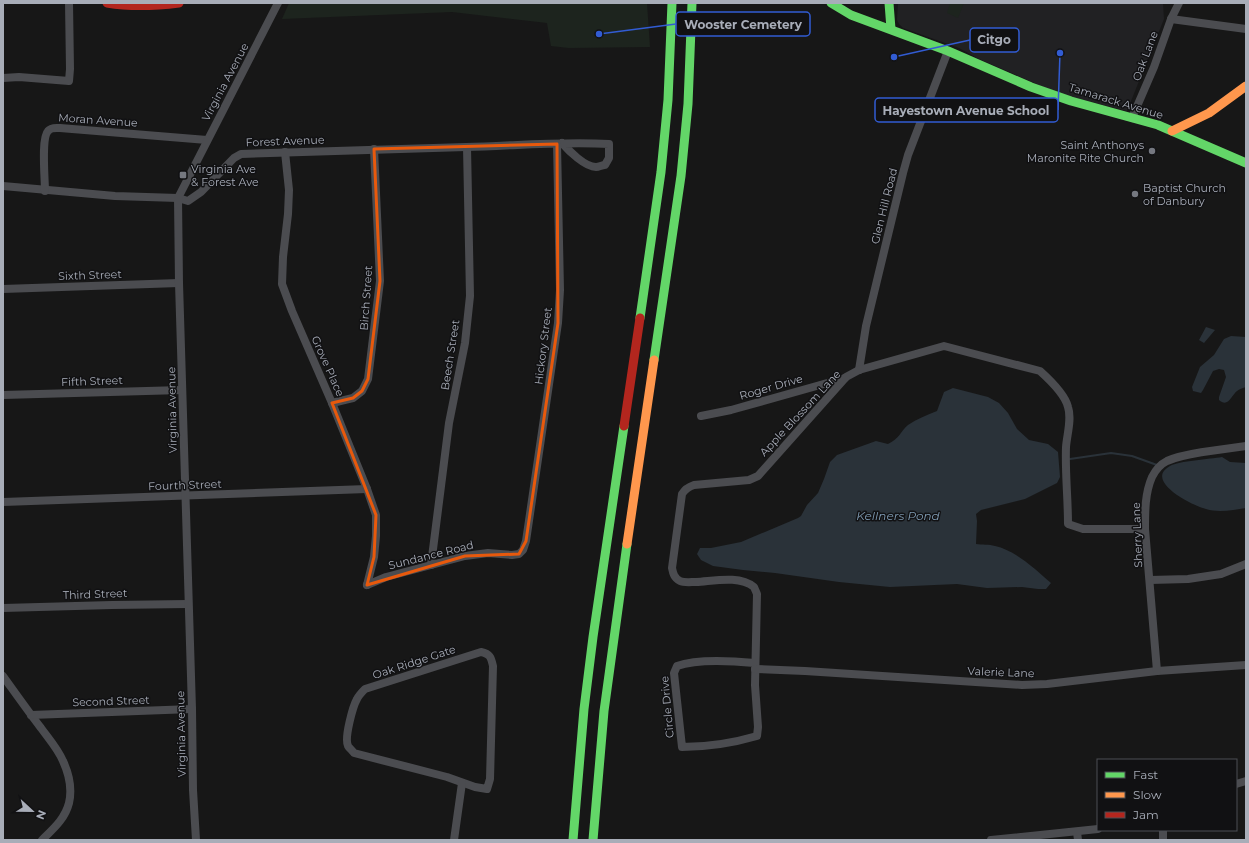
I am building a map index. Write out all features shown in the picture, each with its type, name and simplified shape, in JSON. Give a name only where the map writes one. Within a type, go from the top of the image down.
[{"type":"main road","points":[[107,3],[132,6],[156,6],[179,3]]},
{"type":"main road","points":[[573,840],[584,709],[594,630],[660,179],[668,100],[672,3]]},
{"type":"main road","points":[[594,840],[604,711],[614,633],[681,176],[688,104],[692,3]]},
{"type":"main road","name":"Tamarack Avenue","points":[[831,3],[851,15],[948,51],[1031,87],[1071,101],[1158,126],[1246,163]]},
{"type":"main road","points":[[889,3],[891,29]]},
{"type":"main road","points":[[1172,131],[1209,113],[1246,86]]},
{"type":"street","points":[[3,78],[19,77],[69,81],[69,3]]},
{"type":"street","name":"Virginia Avenue","points":[[196,840],[193,790],[192,709],[178,283],[178,198],[278,3]]},
{"type":"street","name":"Oak Lane","points":[[1132,118],[1154,67],[1171,19],[1180,3]]},
{"type":"street","points":[[1171,19],[1246,29]]},
{"type":"street","name":"Glen Hill Road","points":[[859,370],[866,326],[908,155],[948,51]]},
{"type":"street","name":"Moran Avenue","points":[[45,191],[44,141],[48,131],[51,128],[207,140]]},
{"type":"street","name":"Forest Avenue","points":[[3,186],[45,191],[115,196],[178,198],[188,201],[201,192],[234,158],[241,154],[374,149],[560,144],[609,144],[609,158],[605,165],[595,167],[587,164],[560,144]]},
{"type":"street","name":"Hickory Street","points":[[523,550],[526,542],[558,323],[560,290],[560,144]]},
{"type":"street","name":"Beech Street","points":[[431,565],[449,423],[465,343],[470,296],[467,147]]},
{"type":"street","name":"Birch Street","points":[[332,403],[354,398],[362,391],[368,379],[380,281],[374,149]]},
{"type":"street","name":"Grove Place","points":[[285,152],[288,214],[283,257],[282,284],[367,489],[376,515],[374,557],[367,585]]},
{"type":"street","name":"Sixth Street","points":[[3,289],[178,283]]},
{"type":"street","name":"Apple Blossom Lane","points":[[755,666],[757,594],[754,587],[744,581],[724,580],[687,582],[680,581],[674,576],[672,568],[682,494],[689,486],[749,480],[758,476],[846,377],[859,370],[944,346],[1040,371],[1051,381],[1065,400],[1068,407],[1069,414],[1066,447],[1068,524],[1083,529],[1145,529]]},
{"type":"street","name":"Roger Drive","points":[[701,416],[731,410],[846,377]]},
{"type":"street","name":"Fifth Street","points":[[3,395],[182,390]]},
{"type":"street","name":"Sherry Lane","points":[[1157,671],[1145,529],[1145,507],[1152,476],[1159,467],[1176,458],[1189,454],[1246,446]]},
{"type":"street","name":"Fourth Street","points":[[3,502],[367,489]]},
{"type":"street","name":"Sundance Road","points":[[367,585],[386,577],[465,556],[488,553],[512,555],[519,554],[523,550]]},
{"type":"street","points":[[1150,580],[1188,579],[1221,574],[1246,564]]},
{"type":"street","name":"Third Street","points":[[3,608],[112,604],[188,604]]},
{"type":"street","name":"Oak Ridge Gate","points":[[481,652],[487,653],[491,658],[493,666],[490,779],[487,789],[475,788],[462,783],[447,777],[354,753],[348,746],[347,739],[353,709],[360,694],[366,689],[377,685],[481,652]]},
{"type":"street","name":"Valerie Lane","points":[[677,666],[686,663],[723,662],[805,671],[1022,685],[1048,684],[1157,671],[1246,665]]},
{"type":"street","name":"Circle Drive","points":[[677,666],[674,673],[682,747],[696,747],[740,741],[757,736],[758,727],[755,666]]},
{"type":"street","points":[[3,676],[63,760],[67,773],[70,788],[69,803],[56,828],[42,840]]},
{"type":"street","name":"Second Street","points":[[31,715],[192,709]]},
{"type":"street","points":[[454,840],[462,783]]},
{"type":"street","points":[[991,840],[1078,836],[1097,829]]},
{"type":"highlighted area","points":[[557,144],[558,323],[526,541],[519,554],[465,556],[367,585],[374,557],[376,515],[332,403],[353,398],[362,391],[368,379],[380,281],[374,149]]},
{"type":"shaded area","points":[[289,3],[647,3],[650,47],[569,48],[551,46],[547,23],[452,12],[282,19]]},
{"type":"shaded area","points":[[898,3],[1163,3],[1164,19],[1127,111],[1060,94],[979,59],[959,48],[903,28],[897,20]]},
{"type":"shaded area","points":[[950,3],[964,3],[958,18],[947,13]]},
{"type":"water","points":[[1206,327],[1215,330],[1204,343],[1199,340]]},
{"type":"water","points":[[1231,336],[1246,337],[1246,387],[1238,390],[1225,403],[1219,400],[1226,377],[1224,370],[1219,369],[1213,371],[1201,393],[1193,391],[1192,387],[1200,367],[1214,355],[1224,339]]},
{"type":"water","name":"Kellners Pond","points":[[953,388],[988,397],[999,403],[1008,413],[1017,429],[1029,440],[1048,444],[1058,452],[1060,477],[1057,483],[1025,499],[981,510],[976,514],[976,544],[1003,548],[1018,556],[1051,583],[1046,589],[1022,587],[987,588],[957,584],[890,587],[839,582],[713,566],[701,560],[697,554],[700,548],[711,548],[741,542],[798,518],[818,493],[830,462],[837,455],[876,441],[888,444],[892,442],[908,425],[937,411],[944,392]]},
{"type":"water","points":[[1222,457],[1230,462],[1246,463],[1246,508],[1221,511],[1200,507],[1173,492],[1162,479],[1163,472],[1174,464]]},
{"type":"waterway","points":[[1070,459],[1111,453],[1132,456],[1157,465]]},
{"type":"traffic: fast","points":[[640,318],[661,172],[668,100],[672,3]]},
{"type":"traffic: fast","points":[[654,360],[681,176],[688,104],[692,3]]},
{"type":"traffic: fast","points":[[831,3],[851,15],[948,51],[1031,87],[1071,101],[1158,125],[1246,163]]},
{"type":"traffic: fast","points":[[889,3],[891,29]]},
{"type":"traffic: fast","points":[[573,840],[584,709],[624,426]]},
{"type":"traffic: fast","points":[[593,840],[604,711],[627,544]]},
{"type":"traffic: slow","points":[[1172,131],[1209,113],[1246,86]]},
{"type":"traffic: slow","points":[[627,544],[654,360]]},
{"type":"traffic: jam","points":[[107,3],[143,6],[179,3]]},
{"type":"traffic: jam","points":[[624,426],[640,318]]},
{"type":"place","name":"Wooster Cemetery","points":[[599,34]]},
{"type":"place","name":"Hayestown Avenue School","points":[[1060,53]]},
{"type":"place","name":"Citgo","points":[[894,57]]},
{"type":"place","name":"Saint Anthonys Maronite Rite Church","points":[[1152,151]]},
{"type":"place","name":"Virginia Ave & Forest Ave","points":[[183,175]]},
{"type":"place","name":"Baptist Church of Danbury","points":[[1135,194]]}]
